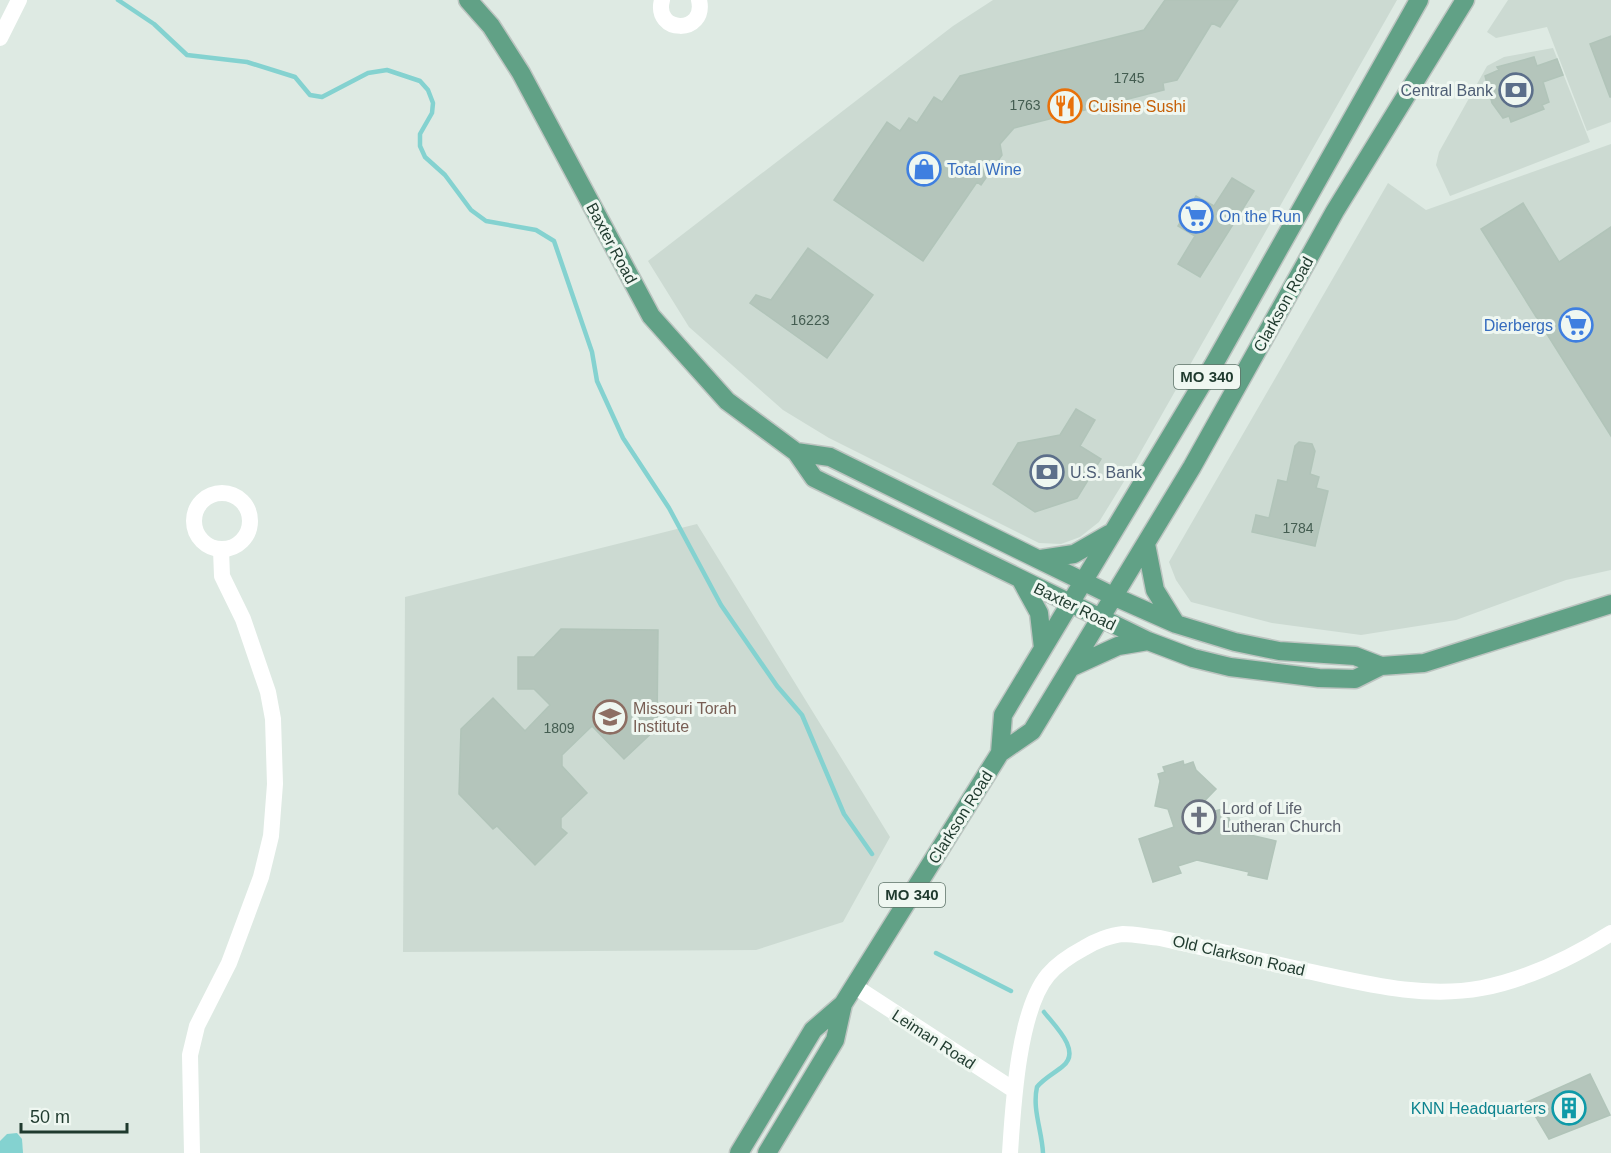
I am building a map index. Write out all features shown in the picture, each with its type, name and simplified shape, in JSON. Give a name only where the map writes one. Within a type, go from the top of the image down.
[{"type":"main road","name":"Baxter Road","points":[[468,0],[491,26],[520,73],[651,316],[727,401],[796,452],[814,478],[1148,641],[1193,658],[1221,664],[1319,678],[1355,679],[1381,666],[1424,663],[1611,604]]},
{"type":"main road","name":"Clarkson Road","points":[[1000,753],[1003,715],[1214,364],[1419,0]]},
{"type":"main road","name":"Clarkson Road","points":[[739,1153],[813,1030],[843,1004],[1000,753],[1032,731],[1115,597],[1213,430],[1316,243],[1465,0]]},
{"type":"main road","name":"Baxter Road","points":[[796,452],[830,457],[1115,597],[1176,624],[1257,646],[1290,652],[1355,656],[1381,666]]},
{"type":"main road","points":[[1039,560],[1074,555],[1113,532]]},
{"type":"main road","points":[[1146,544],[1155,590],[1176,624]]},
{"type":"main road","points":[[1021,580],[1039,613],[1043,648]]},
{"type":"main road","points":[[1072,666],[1118,646],[1148,641]]},
{"type":"main road","name":"Clarkson Road","points":[[767,1153],[835,1040],[843,1004]]},
{"type":"main road","points":[[752,1153],[753,1130]]},
{"type":"street","points":[[0,38],[19,0]]},
{"type":"street","points":[[662,0],[663,17],[667,22],[679,27],[685,27],[696,20],[700,8],[699,0]]},
{"type":"street","points":[[192,1153],[190,1055],[197,1026],[229,963],[261,877],[271,836],[274,784],[273,719],[268,692],[243,619],[222,576],[221,550]]},
{"type":"street","name":"Old Clarkson Road","points":[[1010,1153],[1014,1090],[1025,1031],[1047,976],[1070,956],[1086,947],[1122,934],[1160,938],[1385,988],[1436,991],[1480,988],[1518,979],[1573,957],[1611,933]]},
{"type":"street","name":"Leiman Road","points":[[854,986],[1014,1090]]},
{"type":"shaded area","points":[[993,0],[1397,0],[1099,522],[1080,537],[1061,544],[1039,543],[829,438],[783,410],[689,327],[648,261],[953,26]]},
{"type":"shaded area","points":[[1508,0],[1611,0],[1611,122],[1587,131],[1547,27],[1496,38],[1487,32]]},
{"type":"shaded area","points":[[1553,48],[1590,142],[1450,196],[1436,165],[1439,152],[1487,66],[1504,57]]},
{"type":"shaded area","points":[[1611,144],[1611,570],[1566,580],[1456,620],[1361,635],[1272,623],[1191,602],[1176,580],[1169,562],[1388,183],[1426,210]]},
{"type":"shaded area","name":"Missouri Torah Institute","points":[[697,524],[890,837],[843,922],[756,950],[403,952],[405,597]]},
{"type":"water","points":[[17,1133],[22,1139],[23,1153],[0,1153],[0,1141],[7,1134]]},
{"type":"building","points":[[1165,0],[1238,0],[1220,27],[1212,23],[1177,80],[1163,83],[1164,90],[1014,128],[1000,144],[1002,155],[981,185],[977,182],[923,261],[834,200],[887,122],[900,131],[909,118],[917,123],[934,97],[942,102],[960,76],[1144,30]]},
{"type":"building","points":[[1611,36],[1611,97],[1610,97],[1590,44]]},
{"type":"building","name":"Central Bank","points":[[1534,57],[1537,66],[1557,59],[1563,75],[1543,82],[1549,102],[1542,105],[1544,109],[1511,122],[1509,116],[1503,118],[1492,103],[1485,76],[1499,70],[1497,67]]},
{"type":"building","points":[[1232,178],[1254,191],[1200,277],[1178,264],[1195,236],[1178,226],[1196,196],[1214,206]]},
{"type":"building","name":"Dierbergs","points":[[1523,203],[1559,262],[1611,227],[1611,436],[1481,229]]},
{"type":"building","points":[[808,248],[873,295],[827,358],[750,303],[756,295],[771,300]]},
{"type":"building","name":"U.S. Bank","points":[[1076,409],[1095,420],[1080,446],[1101,459],[1077,498],[1035,512],[993,484],[1018,443],[1060,435]]},
{"type":"building","points":[[1299,442],[1312,444],[1315,451],[1310,474],[1319,477],[1316,488],[1328,491],[1315,546],[1252,532],[1256,515],[1269,518],[1278,480],[1287,482],[1295,446]]},
{"type":"building","points":[[561,629],[658,630],[657,728],[624,759],[592,726],[562,755],[562,766],[587,793],[561,818],[561,828],[567,833],[535,865],[497,826],[493,829],[459,794],[461,729],[493,698],[525,731],[550,705],[534,689],[518,689],[518,657],[534,657]]},
{"type":"building","name":"Lord of Life Lutheran Church","points":[[1183,761],[1184,765],[1193,762],[1196,770],[1216,789],[1187,819],[1226,808],[1233,831],[1276,841],[1267,879],[1248,875],[1249,872],[1197,860],[1178,866],[1181,873],[1153,882],[1139,839],[1174,827],[1168,809],[1155,806],[1160,781],[1158,774],[1165,772],[1163,767]]},
{"type":"building","name":"KNN Headquarters","points":[[1590,1074],[1610,1115],[1549,1139],[1527,1102]]},
{"type":"waterway","points":[[118,0],[154,24],[187,55],[247,62],[295,77],[310,95],[322,97],[368,73],[387,70],[420,81],[428,90],[433,103],[432,113],[420,134],[420,146],[425,157],[445,175],[471,210],[486,221],[536,230],[554,241],[592,352],[597,381],[623,438],[669,508],[721,605],[777,686],[802,715],[844,814],[872,854]]},
{"type":"waterway","points":[[936,953],[1011,991]]},
{"type":"waterway","points":[[1043,1153],[1036,1104],[1037,1087],[1063,1066],[1068,1060],[1069,1053],[1064,1038],[1044,1012]]},
{"type":"place","name":"Central Bank","points":[[1516,90]]},
{"type":"place","name":"Cuisine Sushi","points":[[1065,106]]},
{"type":"place","name":"Total Wine","points":[[924,169]]},
{"type":"place","name":"On the Run","points":[[1196,216]]},
{"type":"place","name":"Dierbergs","points":[[1576,325]]},
{"type":"place","name":"U.S. Bank","points":[[1047,472]]},
{"type":"place","name":"Missouri Torah Institute","points":[[610,717]]},
{"type":"place","name":"Lord of Life Lutheran Church","points":[[1199,817]]},
{"type":"place","name":"KNN Headquarters","points":[[1569,1108]]}]
